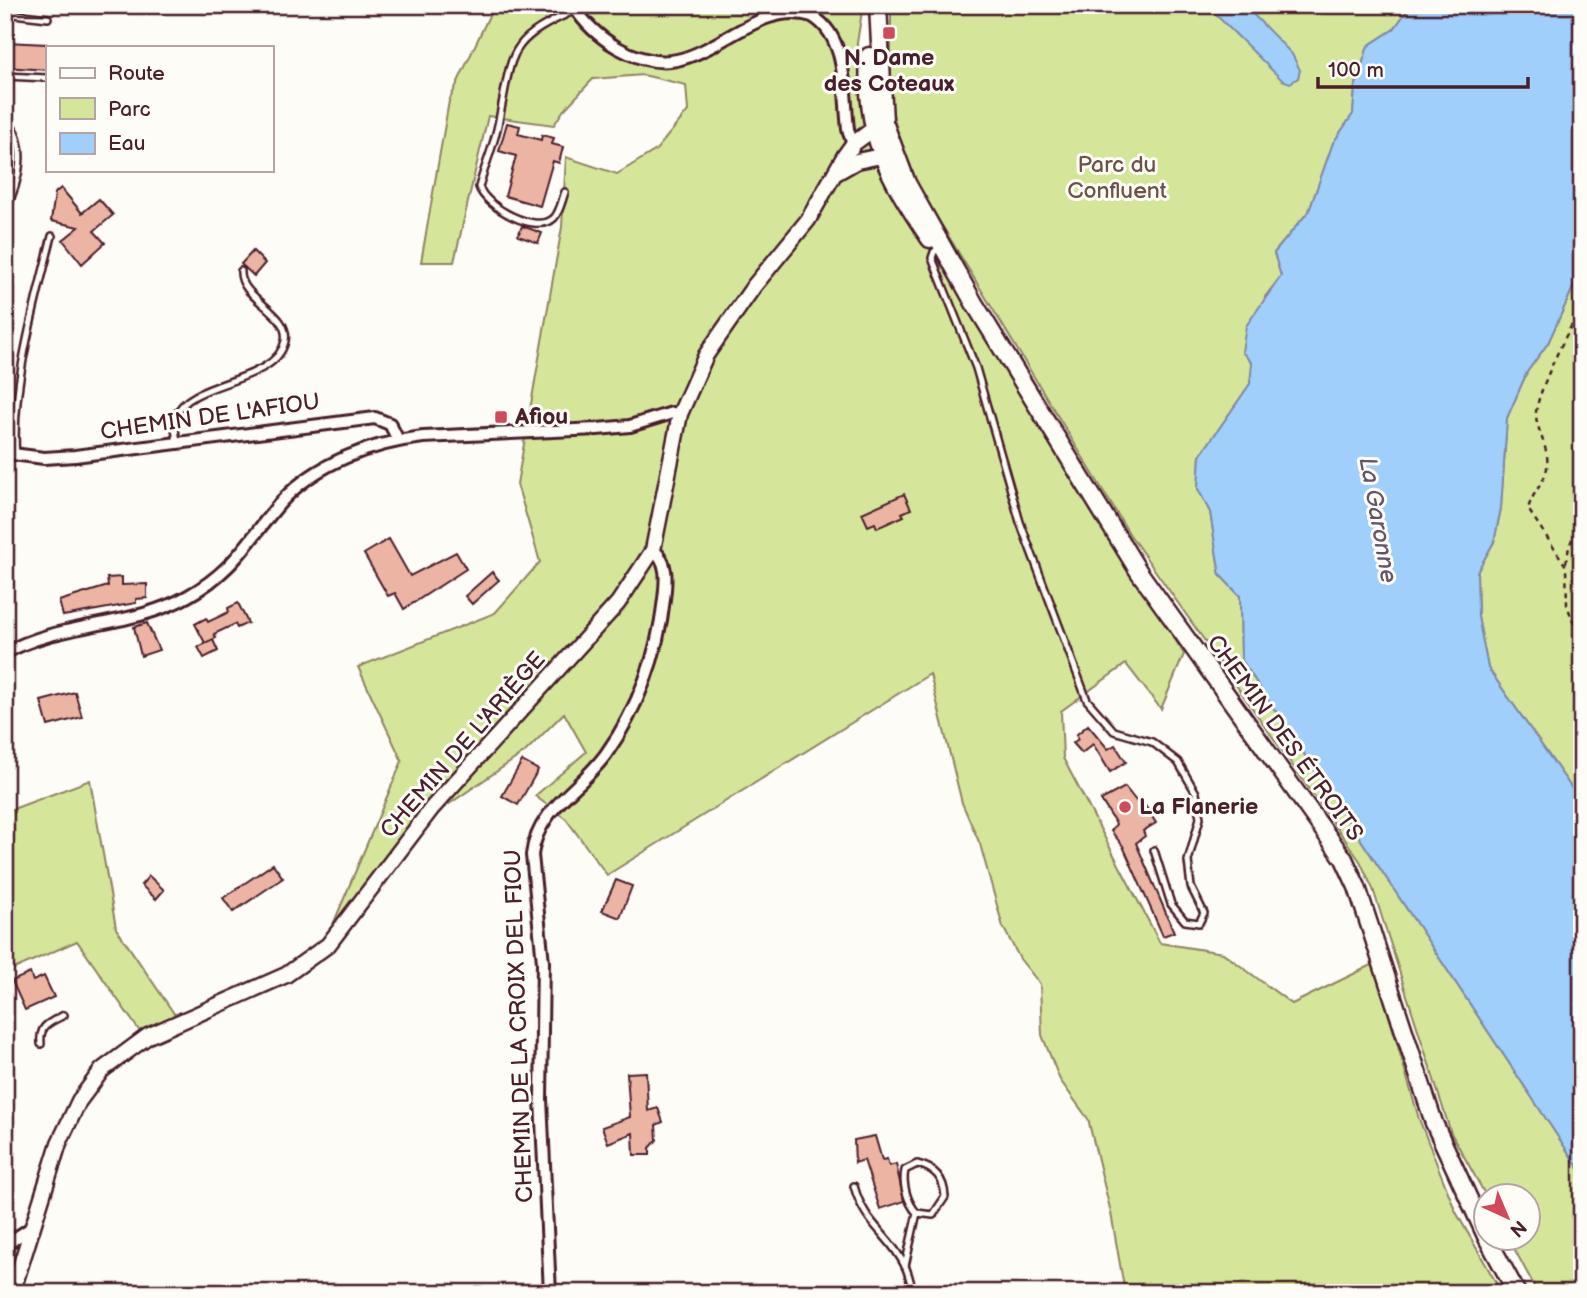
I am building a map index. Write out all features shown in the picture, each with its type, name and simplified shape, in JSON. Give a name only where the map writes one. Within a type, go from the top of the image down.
[{"type":"main road","name":"CHEMIN DES ÉTROITS","points":[[876,5],[869,66],[872,130],[881,156],[901,196],[940,248]]},
{"type":"main road","name":"CHEMIN DES ÉTROITS","points":[[876,5],[880,93],[888,141],[907,183],[940,248],[1139,572],[1344,859],[1357,887],[1434,1124],[1472,1207]]},
{"type":"main road","name":"CHEMIN DES ÉTROITS","points":[[1494,1252],[1517,1293]]},
{"type":"street","points":[[574,7],[601,34],[628,53],[661,62],[691,55],[755,16],[788,8],[807,12],[828,29],[835,42],[845,82],[852,153],[857,161]]},
{"type":"street","points":[[872,130],[888,141],[881,156]]},
{"type":"street","name":"CHEMIN DE L'ARIÈGE","points":[[12,1293],[31,1228],[70,1118],[102,1070],[148,1036],[286,975],[328,945],[432,808],[618,603],[653,550],[680,414],[691,385],[721,332],[808,220],[853,144],[872,130]]},
{"type":"street","name":"CHEMIN DE L'ARIÈGE","points":[[836,173],[857,161],[881,156]]},
{"type":"street","points":[[5,653],[43,636],[150,612],[188,597],[227,569],[244,551],[280,502],[298,485],[336,463],[398,440],[630,426],[672,413],[680,414]]},
{"type":"street","name":"CHEMIN DE L'AFIOU","points":[[9,455],[44,458],[75,456],[376,418],[390,424],[398,440]]},
{"type":"street","name":"CHEMIN DE LA CROIX DEL FIOU","points":[[550,1293],[541,1099],[543,962],[533,848],[540,825],[605,756],[642,690],[660,624],[665,584],[664,565],[653,550]]},
{"type":"street","points":[[5,1245],[31,1228]]},
{"type":"lane","points":[[565,192],[556,217],[546,223],[534,223],[490,205],[479,187],[499,122],[512,53],[535,30],[574,7]]},
{"type":"lane","points":[[5,13],[48,18]]},
{"type":"lane","points":[[5,76],[46,78]]},
{"type":"lane","points":[[5,118],[15,132],[21,159],[5,211]]},
{"type":"lane","points":[[9,455],[15,435],[19,392],[52,236]]},
{"type":"lane","points":[[940,248],[932,258],[976,368],[1020,522],[1087,700],[1114,731],[1152,742],[1178,762],[1196,793],[1200,818],[1188,861],[1191,887],[1204,912],[1199,923],[1185,921],[1171,904],[1154,850]]},
{"type":"lane","points":[[177,442],[174,422],[183,406],[264,367],[285,343],[278,320],[244,285],[241,271]]},
{"type":"lane","points":[[41,1044],[40,1032],[44,1026],[64,1015]]},
{"type":"lane","points":[[905,1266],[916,1213],[911,1206],[904,1177],[905,1170],[918,1164],[935,1172],[941,1179],[945,1197],[933,1214],[916,1213]]},
{"type":"lane","points":[[854,1186],[864,1215],[884,1236],[905,1266],[914,1293]]},
{"type":"path","points":[[1566,566],[1528,509],[1533,492],[1546,475],[1547,453],[1535,415],[1557,352],[1582,308]]},
{"type":"path","points":[[1582,513],[1569,547],[1566,566],[1567,606],[1582,646]]},
{"type":"green space","points":[[494,5],[863,5],[857,43],[863,123],[879,171],[957,289],[1184,654],[1161,709],[1126,664],[1061,711],[1063,758],[1160,943],[1223,953],[1292,1004],[1374,964],[1419,1119],[1456,1212],[1472,1240],[1472,1252],[1479,1252],[1502,1293],[1125,1293],[1111,1213],[1088,1119],[1060,1080],[1042,1035],[1040,984],[1020,959],[1003,927],[980,844],[962,803],[930,674],[607,875],[566,819],[535,796],[586,752],[564,713],[525,752],[442,809],[321,953],[402,761],[358,667],[495,613],[540,562],[517,484],[562,227],[566,157],[617,174],[656,150],[688,111],[686,85],[643,75],[593,79],[563,111],[554,125],[488,116],[454,262],[421,262],[449,101]]},
{"type":"green space","name":"Parc du Confluent","points":[[891,5],[1411,5],[1394,29],[1368,46],[1355,88],[1353,114],[1333,143],[1309,211],[1274,253],[1281,276],[1265,297],[1250,384],[1200,456],[1198,489],[1210,512],[1220,575],[1240,596],[1241,659],[1582,1173],[1582,1293],[1538,1293],[1516,1252],[1542,1252],[1542,1182],[1478,1182],[1451,1133],[1373,889],[1360,861],[1130,535],[918,186],[899,142],[891,104]]},
{"type":"green space","points":[[1582,268],[1582,803],[1488,668],[1478,617],[1477,572],[1494,542],[1501,508],[1507,418],[1527,372],[1548,343]]},
{"type":"green space","points":[[90,780],[116,928],[177,1018],[145,1039],[77,941],[5,973],[5,812]]},
{"type":"water","points":[[1206,5],[1244,5],[1292,54],[1300,70],[1298,78],[1290,83],[1282,80]]},
{"type":"water","name":"La Garonne","points":[[1411,5],[1582,5],[1582,268],[1548,343],[1527,372],[1507,418],[1501,508],[1494,542],[1477,572],[1478,617],[1488,668],[1582,803],[1582,1173],[1241,659],[1240,596],[1220,575],[1210,512],[1198,489],[1200,456],[1250,384],[1252,363],[1242,352],[1246,326],[1281,276],[1274,253],[1309,211],[1333,143],[1353,114],[1355,88],[1368,46],[1394,29]]},
{"type":"building","points":[[5,42],[47,44],[46,70],[5,67]]},
{"type":"building","points":[[507,123],[520,126],[518,134],[541,140],[542,135],[554,138],[552,144],[563,147],[559,163],[553,161],[540,206],[505,196],[516,156],[499,151]]},
{"type":"building","points":[[61,188],[82,213],[99,199],[113,215],[94,231],[105,243],[82,264],[63,240],[79,227],[51,221],[55,193]]},
{"type":"building","points":[[522,226],[542,233],[538,243],[518,236]]},
{"type":"building","points":[[253,251],[265,263],[254,276],[241,264]]},
{"type":"building","points":[[904,494],[911,509],[902,513],[904,516],[877,528],[875,523],[868,526],[862,513]]},
{"type":"building","points":[[389,539],[410,576],[456,552],[466,569],[404,609],[395,593],[388,596],[364,554]]},
{"type":"building","points":[[492,572],[499,580],[472,604],[465,596]]},
{"type":"building","points":[[122,577],[122,585],[147,584],[147,598],[136,599],[136,603],[63,616],[59,601],[108,586],[107,578]]},
{"type":"building","points":[[238,603],[248,623],[237,628],[235,624],[214,634],[216,638],[205,643],[195,624],[206,618],[208,622],[229,612],[228,608]]},
{"type":"building","points":[[147,623],[159,650],[141,656],[134,627]]},
{"type":"building","points":[[213,640],[218,651],[204,658],[198,647]]},
{"type":"building","points":[[75,692],[82,717],[48,726],[41,701]]},
{"type":"building","points":[[1088,725],[1108,749],[1115,745],[1126,762],[1110,772],[1093,744],[1082,753],[1073,743],[1078,739],[1076,735]]},
{"type":"building","points":[[522,761],[538,770],[518,805],[502,796]]},
{"type":"building","points":[[1125,787],[1140,806],[1144,804],[1156,823],[1143,831],[1145,836],[1136,843],[1174,932],[1163,936],[1123,846],[1111,831],[1116,824],[1101,800]]},
{"type":"building","points":[[273,864],[283,878],[233,912],[223,898]]},
{"type":"building","points":[[149,876],[164,890],[156,899],[141,885]]},
{"type":"building","points":[[616,880],[632,886],[620,918],[602,911]]},
{"type":"building","points":[[30,973],[33,981],[44,976],[54,997],[25,1010],[12,981]]},
{"type":"building","points":[[646,1072],[648,1111],[658,1108],[663,1122],[656,1125],[657,1140],[650,1148],[650,1155],[634,1155],[633,1133],[608,1143],[602,1127],[630,1117],[627,1073]]},
{"type":"building","points":[[875,1136],[882,1160],[887,1159],[889,1166],[896,1164],[904,1201],[880,1209],[864,1160],[855,1163],[854,1140]]},
{"type":"place","name":"N. Dame des Coteaux","points":[[889,33]]},
{"type":"place","name":"Afiou","points":[[501,417]]},
{"type":"place","name":"La Flanerie","points":[[1125,807]]}]
